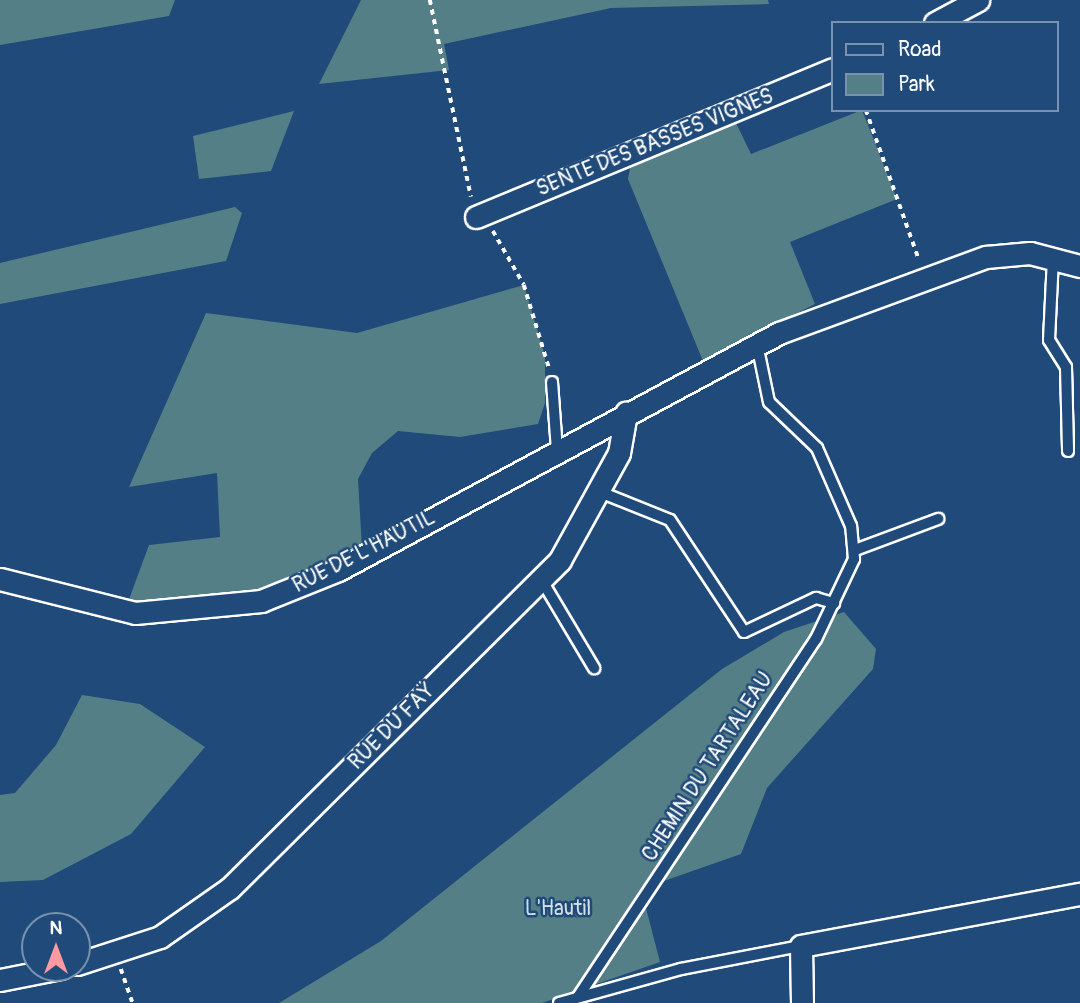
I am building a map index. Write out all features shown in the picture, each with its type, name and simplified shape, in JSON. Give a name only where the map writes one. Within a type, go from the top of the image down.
[{"type":"street","points":[[939,21],[978,0]]},
{"type":"street","name":"SENTE DES BASSES VIGNES","points":[[476,217],[832,69]]},
{"type":"street","name":"RUE DE L'HAUTIL","points":[[0,579],[135,613],[261,601],[338,570],[757,342],[925,278],[1000,254],[1053,258],[1080,266]]},
{"type":"street","name":"RUE DU FAŸ","points":[[91,960],[116,954],[195,917],[230,888],[541,579],[572,547],[619,453],[626,413]]},
{"type":"street","points":[[802,1003],[801,946],[1080,894]]},
{"type":"street","points":[[0,980],[21,976]]},
{"type":"lane","points":[[1053,258],[1048,340],[1066,367],[1068,452]]},
{"type":"lane","points":[[757,342],[769,402],[810,436],[843,504],[855,550],[938,519]]},
{"type":"lane","points":[[552,382],[557,450]]},
{"type":"lane","points":[[600,492],[670,520],[744,632],[816,598],[834,603]]},
{"type":"lane","name":"CHEMIN DU TARTALEAU","points":[[578,997],[834,603],[855,550]]},
{"type":"lane","points":[[541,579],[594,668]]},
{"type":"lane","points":[[559,1003],[801,946]]},
{"type":"path","points":[[867,112],[925,278]]},
{"type":"path","points":[[116,954],[132,1003]]},
{"type":"green space","points":[[0,0],[175,0],[169,16],[0,45]]},
{"type":"green space","points":[[361,0],[768,0],[769,4],[611,8],[444,44],[449,70],[319,84]]},
{"type":"green space","points":[[294,111],[271,171],[199,179],[193,136]]},
{"type":"green space","points":[[863,112],[897,199],[790,242],[815,304],[703,361],[628,179],[630,168],[735,121],[751,154]]},
{"type":"green space","points":[[235,207],[242,213],[226,261],[0,304],[0,263]]},
{"type":"green space","points":[[524,285],[545,356],[545,403],[538,424],[460,437],[398,431],[372,453],[358,479],[362,548],[205,610],[128,602],[149,545],[220,537],[217,473],[129,487],[206,313],[357,333]]},
{"type":"green space","name":"L'Hautil","points":[[844,612],[876,649],[873,669],[767,788],[741,854],[641,889],[660,962],[542,1003],[279,1003],[381,941],[722,669],[784,632]]},
{"type":"green space","points":[[82,695],[140,704],[205,747],[131,834],[43,880],[0,882],[0,795],[15,793],[56,745]]}]
